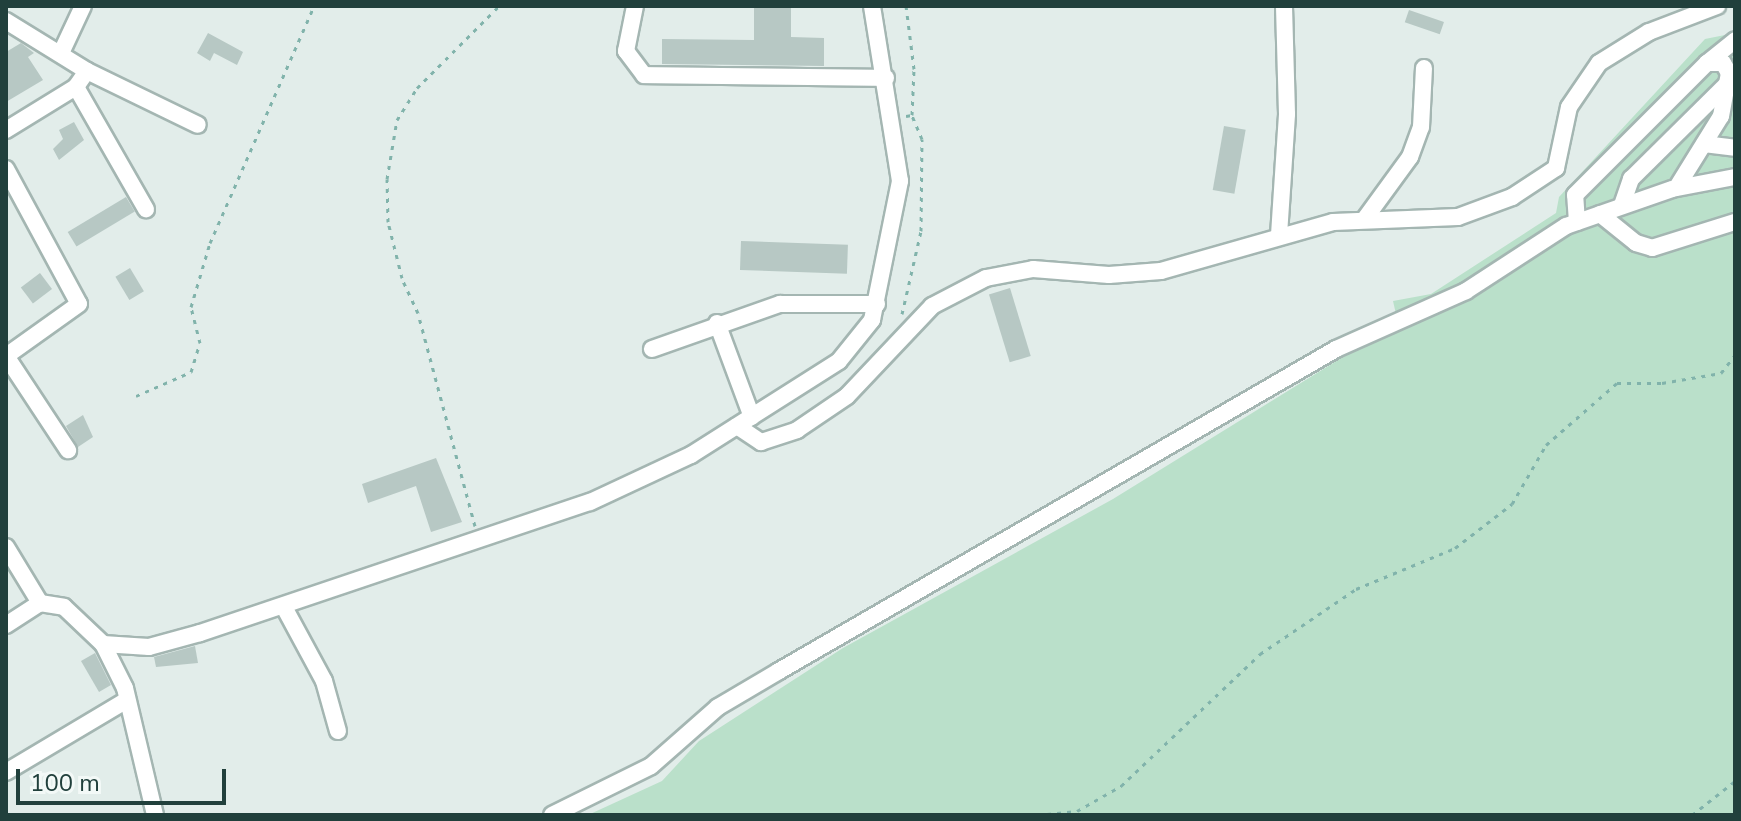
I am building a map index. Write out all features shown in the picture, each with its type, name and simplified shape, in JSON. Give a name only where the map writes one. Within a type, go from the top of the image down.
[{"type":"street","points":[[61,53],[83,6]]},
{"type":"street","points":[[635,6],[626,51],[644,75],[886,78]]},
{"type":"street","points":[[103,644],[149,647],[284,607],[478,542],[642,482],[745,422],[839,361],[858,344],[877,304],[900,181],[893,119],[872,6]]},
{"type":"street","points":[[1279,235],[1287,114],[1284,6]]},
{"type":"street","points":[[717,323],[745,422],[761,442],[797,430],[847,396],[907,330],[956,291],[986,278],[1033,269],[1109,275],[1161,271],[1279,235],[1364,220],[1458,217],[1547,177],[1556,168],[1569,107],[1599,63],[1649,32],[1717,6]]},
{"type":"street","points":[[6,21],[87,71],[198,125]]},
{"type":"street","points":[[1577,222],[1575,195],[1707,63],[1735,40]]},
{"type":"street","points":[[1677,187],[1721,116],[1727,67],[1707,63]]},
{"type":"street","points":[[1364,220],[1410,157],[1421,127],[1424,68]]},
{"type":"street","points":[[6,130],[76,87],[87,71]]},
{"type":"street","points":[[1622,205],[1631,179],[1727,83]]},
{"type":"street","points":[[76,87],[123,177],[146,209]]},
{"type":"street","points":[[1704,144],[1735,148]]},
{"type":"street","points":[[6,169],[79,304],[6,356],[68,450]]},
{"type":"street","points":[[552,815],[651,766],[718,707],[920,587],[1018,536],[1336,349],[1466,291],[1577,222],[1677,187],[1735,177]]},
{"type":"street","points":[[1600,214],[1636,243],[1652,248],[1735,222]]},
{"type":"street","points":[[652,349],[717,323],[780,304],[877,304]]},
{"type":"street","points":[[6,547],[40,603]]},
{"type":"street","points":[[6,625],[40,603],[64,607],[103,644],[127,700],[153,814]]},
{"type":"street","points":[[284,607],[324,681],[338,731]]},
{"type":"street","points":[[6,772],[127,700]]},
{"type":"path","points":[[136,396],[191,372],[200,343],[191,307],[210,243],[314,6]]},
{"type":"path","points":[[478,542],[418,313],[402,278],[388,222],[387,179],[397,120],[417,88],[499,6]]},
{"type":"path","points":[[906,6],[914,69],[912,115],[922,139],[921,231],[901,313],[907,330]]},
{"type":"path","points":[[893,119],[912,115]]},
{"type":"path","points":[[1037,815],[1077,811],[1121,786],[1260,654],[1356,589],[1455,548],[1512,504],[1546,445],[1617,383],[1662,383],[1721,373],[1735,355]]},
{"type":"path","points":[[1692,815],[1735,781]]},
{"type":"green space","points":[[1735,33],[1735,815],[588,815],[662,781],[699,741],[843,648],[1113,499],[1398,323],[1393,301],[1431,294],[1556,213],[1559,197],[1705,39]]},
{"type":"building","points":[[754,6],[791,6],[791,37],[824,38],[824,66],[662,64],[662,39],[754,40]]},
{"type":"building","points":[[1409,10],[1444,22],[1440,34],[1405,22]]},
{"type":"building","points":[[208,33],[243,52],[237,65],[214,53],[210,61],[197,53]]},
{"type":"building","points":[[21,43],[34,53],[28,57],[43,80],[6,102],[6,52]]},
{"type":"building","points":[[74,122],[84,140],[59,160],[53,149],[63,139],[59,130]]},
{"type":"building","points":[[1224,126],[1246,130],[1234,194],[1213,190]]},
{"type":"building","points":[[126,197],[135,212],[76,247],[68,232]]},
{"type":"building","points":[[741,241],[848,245],[847,274],[740,270]]},
{"type":"building","points":[[130,268],[144,291],[129,300],[115,277]]},
{"type":"building","points":[[40,273],[52,289],[33,303],[21,287]]},
{"type":"building","points":[[1010,288],[1031,356],[1010,362],[989,294]]},
{"type":"building","points":[[83,415],[93,437],[78,447],[66,426]]},
{"type":"building","points":[[436,458],[462,522],[431,532],[416,486],[368,503],[362,484]]},
{"type":"building","points":[[195,646],[198,663],[156,667],[154,657]]},
{"type":"building","points":[[95,653],[111,685],[99,692],[81,661]]}]
